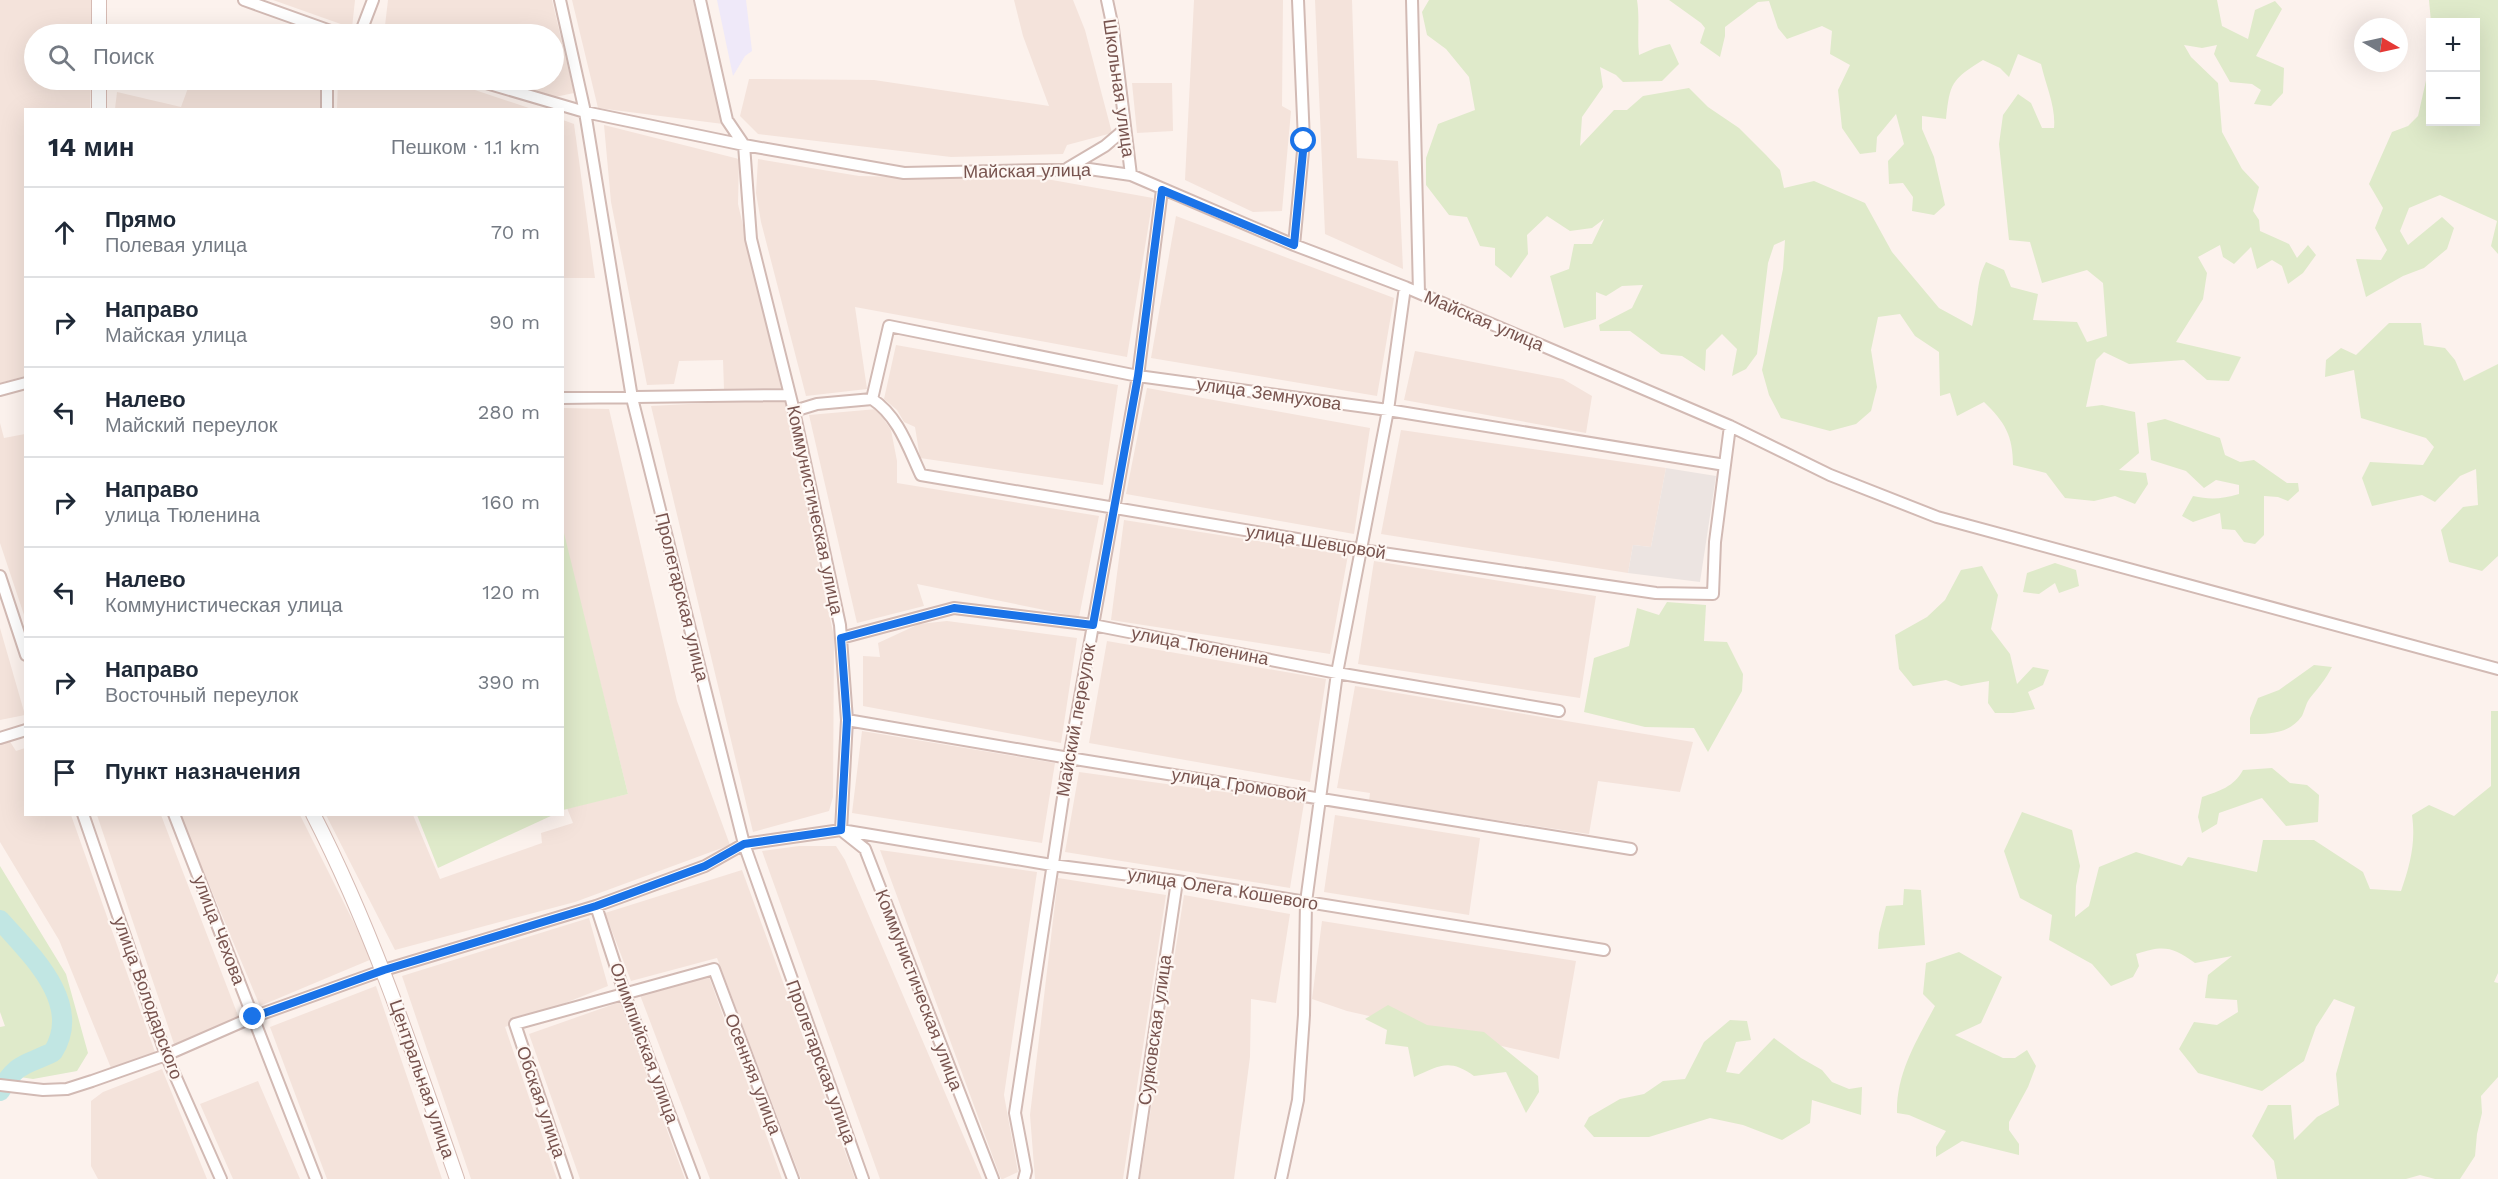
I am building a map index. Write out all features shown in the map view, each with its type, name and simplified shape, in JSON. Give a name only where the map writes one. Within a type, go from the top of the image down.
[{"type":"main road","points":[[99,0],[99,24]]},
{"type":"main road","points":[[99,90],[99,108]]},
{"type":"main road","name":"Центральная улица","points":[[314,816],[333,853],[384,970],[457,1179]]},
{"type":"street","points":[[244,0],[304,24]]},
{"type":"street","points":[[364,24],[373,0]]},
{"type":"street","name":"Пролетарская улица","points":[[560,0],[585,112],[632,398],[744,844],[863,1179]]},
{"type":"street","name":"Коммунистическая улица","points":[[700,0],[727,120],[744,145],[751,239],[794,411],[840,625],[847,720],[841,830],[866,849],[993,1179]]},
{"type":"street","name":"Школьная улица","points":[[1107,0],[1113,28],[1131,175]]},
{"type":"street","points":[[1294,245],[1304,141],[1298,0]]},
{"type":"street","points":[[1412,0],[1419,293]]},
{"type":"street","points":[[327,90],[327,108]]},
{"type":"street","name":"Майская улица","points":[[510,90],[585,112],[744,145],[904,173],[1089,169],[1131,175],[1294,245],[1405,287],[1730,426],[1830,475],[1937,517],[2498,669]]},
{"type":"street","points":[[1065,169],[1105,146],[1125,129]]},
{"type":"street","name":"Майский переулок","points":[[1024,1179],[1026,1171],[1016,1113],[1069,758],[1138,376],[1162,190]]},
{"type":"street","points":[[1281,1179],[1298,1100],[1304,1015],[1306,902],[1337,673],[1388,410],[1405,287]]},
{"type":"street","name":"улица Земнухова","points":[[872,399],[889,326],[1138,376],[1388,410],[1725,465]]},
{"type":"street","points":[[0,390],[24,384]]},
{"type":"street","points":[[564,398],[790,394]]},
{"type":"street","points":[[794,411],[817,404],[872,399]]},
{"type":"street","name":"улица Шевцовой","points":[[872,399],[886,408],[899,428],[921,475],[1362,550],[1656,593],[1713,594],[1715,543],[1725,465]]},
{"type":"street","points":[[1725,465],[1730,426]]},
{"type":"street","points":[[0,576],[24,649]]},
{"type":"street","name":"улица Тюленина","points":[[841,638],[954,608],[1093,625],[1337,673],[1559,711]]},
{"type":"street","name":"улица Громовой","points":[[847,720],[1631,849]]},
{"type":"street","points":[[0,738],[24,731]]},
{"type":"street","name":"улица Володарского","points":[[84,816],[166,1055],[221,1179]]},
{"type":"street","name":"улица Чехова","points":[[175,816],[316,1179]]},
{"type":"street","name":"улица Олега Кошевого","points":[[744,844],[841,830],[1052,865],[1177,880],[1604,950]]},
{"type":"street","points":[[0,1085],[15,1088],[67,1089],[93,1081],[166,1055],[253,1017],[384,970],[596,906],[705,866],[744,844]]},
{"type":"street","name":"Сурковская улица","points":[[1133,1179],[1177,880]]},
{"type":"street","name":"Олимпийская улица","points":[[596,906],[625,995],[694,1179]]},
{"type":"street","name":"Осенняя улица","points":[[625,995],[714,969],[792,1179]]},
{"type":"street","name":"Обская улица","points":[[567,1179],[515,1024],[625,995]]},
{"type":"shaded area","points":[[0,0],[93,0],[92,24],[24,24],[24,90],[91,90],[90,108],[24,108],[24,376],[0,383]]},
{"type":"shaded area","points":[[273,0],[355,0],[352,24],[341,24]]},
{"type":"shaded area","points":[[388,0],[552,0],[558,24],[385,24]]},
{"type":"shaded area","points":[[572,0],[693,0],[723,124],[598,108]]},
{"type":"shaded area","points":[[717,0],[746,0],[752,51],[745,56],[733,76]]},
{"type":"shaded area","points":[[1014,0],[1073,0],[1085,30],[1112,133],[1067,145],[1063,154],[951,157],[758,134],[740,116],[749,79],[874,80],[1049,106],[1023,36]]},
{"type":"shaded area","points":[[1194,0],[1283,0],[1282,106],[1291,111],[1282,211],[1253,212],[1185,180]]},
{"type":"shaded area","points":[[1315,0],[1352,0],[1357,158],[1398,161],[1403,269],[1325,234]]},
{"type":"shaded area","points":[[564,51],[574,93],[555,97],[534,90],[564,90]]},
{"type":"shaded area","points":[[1132,83],[1172,83],[1173,131],[1137,133]]},
{"type":"shaded area","points":[[187,90],[321,90],[321,108],[115,108],[117,92],[181,107]]},
{"type":"shaded area","points":[[338,90],[475,90],[529,108],[337,108]]},
{"type":"shaded area","points":[[564,120],[574,124],[595,278],[564,278]]},
{"type":"shaded area","points":[[604,125],[739,159],[738,204],[781,388],[724,389],[723,360],[679,361],[674,384],[647,385],[611,202]]},
{"type":"shaded area","points":[[758,159],[859,176],[1052,180],[1153,198],[1127,357],[855,307],[867,389],[806,396],[761,222],[756,193]]},
{"type":"shaded area","points":[[1176,216],[1394,298],[1377,396],[1151,358]]},
{"type":"shaded area","points":[[896,345],[1118,385],[1103,485],[920,458],[915,427],[904,422],[897,410],[884,399]]},
{"type":"shaded area","points":[[1415,351],[1563,379],[1592,396],[1586,433],[1404,400]]},
{"type":"shaded area","points":[[1147,388],[1370,428],[1354,534],[1126,494]]},
{"type":"shaded area","points":[[785,399],[834,637],[833,797],[829,811],[753,832],[651,406]]},
{"type":"shaded area","points":[[564,408],[609,409],[677,701],[730,845],[575,902],[395,950],[327,816],[413,816],[440,879],[542,843],[541,833],[573,823],[567,808],[628,794],[564,537]]},
{"type":"shaded area","points":[[877,409],[891,430],[897,461],[897,483],[1099,516],[1079,617],[917,584],[924,606],[857,623],[809,415]]},
{"type":"shaded area","points":[[0,423],[4,438],[24,434],[24,615],[0,543]]},
{"type":"shaded area","points":[[1401,430],[1666,468],[1651,547],[1633,545],[1628,573],[1381,534]]},
{"type":"shaded area","points":[[1666,468],[1716,476],[1700,582],[1628,573],[1633,545],[1651,547]]},
{"type":"shaded area","points":[[1124,520],[1348,555],[1330,654],[1111,620]]},
{"type":"shaded area","points":[[1374,561],[1596,596],[1580,698],[1358,664]]},
{"type":"shaded area","points":[[947,621],[1077,638],[1061,743],[863,706],[863,656],[880,657],[878,643],[919,624]]},
{"type":"shaded area","points":[[0,628],[24,715],[0,720]]},
{"type":"shaded area","points":[[1107,641],[1326,679],[1310,782],[1089,743]]},
{"type":"shaded area","points":[[1355,686],[1693,742],[1680,792],[1598,781],[1589,834],[1369,801],[1370,793],[1337,788]]},
{"type":"shaded area","points":[[862,731],[1055,763],[1042,843],[852,813]]},
{"type":"shaded area","points":[[9,740],[16,751],[24,748],[24,816],[71,816],[155,1052],[111,1068],[59,940],[0,842],[0,744]]},
{"type":"shaded area","points":[[1079,772],[1304,803],[1290,888],[1065,852]]},
{"type":"shaded area","points":[[1335,815],[1480,838],[1469,915],[1324,892]]},
{"type":"shaded area","points":[[97,816],[161,816],[239,1018],[174,1044]]},
{"type":"shaded area","points":[[180,816],[300,816],[372,959],[260,1006]]},
{"type":"shaded area","points":[[799,846],[836,846],[845,860],[982,1179],[880,1179],[762,851]]},
{"type":"shaded area","points":[[880,850],[1037,872],[1004,1095],[1018,1172],[1003,1179],[1001,1179]]},
{"type":"shaded area","points":[[742,870],[855,1179],[801,1179],[717,958],[631,981],[605,913]]},
{"type":"shaded area","points":[[1058,878],[1166,895],[1123,1179],[1035,1179],[1030,1115]]},
{"type":"shaded area","points":[[1184,895],[1290,914],[1276,1003],[1251,999],[1250,1057],[1234,1179],[1140,1179]]},
{"type":"shaded area","points":[[589,918],[608,986],[505,1027],[557,1179],[471,1179],[402,976]]},
{"type":"shaded area","points":[[1322,921],[1576,961],[1559,1059],[1347,1011],[1312,999]]},
{"type":"shaded area","points":[[708,974],[782,1179],[710,1179],[640,995]]},
{"type":"shaded area","points":[[376,986],[442,1179],[327,1179],[270,1027]]},
{"type":"shaded area","points":[[620,1002],[685,1179],[580,1179],[529,1034]]},
{"type":"shaded area","points":[[162,1069],[207,1179],[98,1179],[91,1166],[91,1101],[103,1092]]},
{"type":"shaded area","points":[[258,1081],[300,1179],[233,1179],[200,1104]]},
{"type":"green space","points":[[1429,0],[1637,0],[1639,55],[1670,44],[1679,64],[1662,81],[1623,82],[1616,75],[1600,67],[1603,87],[1582,117],[1580,146],[1614,110],[1627,110],[1643,96],[1689,88],[1708,107],[1739,128],[1766,155],[1780,170],[1784,188],[1814,181],[1865,203],[1892,252],[1939,308],[1972,326],[1980,278],[1986,262],[2004,270],[2011,287],[2038,294],[2033,320],[2077,322],[2087,342],[2107,336],[2103,283],[2087,270],[2042,283],[2030,242],[2009,240],[1999,144],[2003,115],[2018,94],[2031,103],[2042,128],[2054,128],[2052,104],[2041,64],[2018,54],[2009,77],[2000,68],[1983,60],[1964,73],[1954,84],[1949,97],[1946,119],[1922,116],[1922,129],[1934,157],[1945,205],[1934,215],[1912,211],[1913,197],[1903,183],[1889,184],[1888,161],[1904,144],[1896,114],[1877,137],[1876,152],[1860,154],[1842,128],[1838,90],[1850,65],[1830,54],[1832,31],[1822,26],[1787,39],[1778,28],[1769,1],[1758,2],[1725,27],[1720,57],[1700,43],[1705,28],[1701,23],[1669,0],[2217,0],[2222,26],[2248,39],[2255,10],[2275,1],[2282,9],[2256,56],[2284,68],[2283,93],[2271,106],[2254,104],[2261,90],[2252,84],[2230,82],[2214,54],[2217,45],[2202,48],[2184,45],[2191,57],[2218,83],[2222,132],[2242,169],[2259,187],[2253,211],[2259,220],[2260,231],[2289,244],[2297,258],[2308,245],[2316,255],[2303,273],[2288,284],[2282,266],[2272,260],[2257,269],[2251,247],[2234,264],[2223,257],[2220,245],[2198,257],[2207,273],[2203,299],[2176,342],[2241,357],[2229,381],[2207,380],[2184,360],[2129,364],[2104,352],[2096,360],[2086,407],[2102,405],[2135,412],[2139,453],[2119,470],[2146,473],[2148,484],[2135,504],[2115,496],[2094,501],[2065,498],[2046,473],[2013,465],[2013,455],[2006,430],[1984,402],[1957,416],[1950,393],[1940,396],[1939,352],[1915,336],[1900,314],[1878,317],[1871,350],[1877,387],[1871,411],[1856,424],[1830,431],[1781,418],[1769,395],[1762,370],[1783,269],[1785,240],[1774,245],[1768,263],[1757,354],[1746,369],[1732,376],[1737,349],[1722,334],[1706,350],[1705,371],[1682,356],[1661,354],[1630,331],[1600,331],[1599,325],[1632,308],[1643,285],[1622,286],[1606,296],[1596,292],[1596,319],[1564,328],[1550,276],[1569,269],[1574,244],[1592,244],[1604,219],[1592,228],[1570,231],[1547,216],[1527,235],[1528,254],[1511,278],[1495,265],[1495,248],[1480,246],[1467,217],[1449,215],[1426,185],[1426,158],[1438,124],[1475,110],[1469,77],[1446,49],[1427,35],[1422,12]]},
{"type":"green space","points":[[2429,0],[2498,0],[2498,254],[2491,246],[2497,221],[2440,195],[2409,208],[2400,231],[2408,245],[2442,217],[2454,228],[2447,249],[2424,268],[2403,276],[2366,297],[2356,259],[2381,260],[2387,250],[2375,228],[2383,208],[2369,184],[2392,132],[2408,126],[2418,116],[2426,81],[2426,126],[2480,126],[2480,18],[2431,18]]},
{"type":"green space","points":[[2389,323],[2421,323],[2424,345],[2445,348],[2455,360],[2464,381],[2498,364],[2498,556],[2482,571],[2449,562],[2441,530],[2463,507],[2478,505],[2476,469],[2460,476],[2435,502],[2422,495],[2372,506],[2362,478],[2370,462],[2423,465],[2434,447],[2426,438],[2361,418],[2354,370],[2325,377],[2326,360],[2341,348],[2356,355]]},
{"type":"green space","points":[[2165,419],[2220,438],[2225,455],[2240,462],[2254,460],[2287,483],[2298,483],[2299,491],[2288,501],[2278,497],[2264,496],[2264,535],[2255,544],[2244,542],[2235,530],[2222,529],[2220,513],[2193,522],[2182,516],[2193,496],[2221,498],[2233,496],[2239,494],[2239,485],[2216,480],[2204,488],[2186,471],[2151,460],[2147,423]]},
{"type":"green space","points":[[564,533],[628,794],[564,810]]},
{"type":"green space","points":[[2055,563],[2076,570],[2079,586],[2059,593],[2055,583],[2039,594],[2023,592],[2027,573]]},
{"type":"green space","points":[[1982,566],[1998,595],[1991,629],[2010,654],[2017,684],[2033,667],[2049,670],[2043,685],[2028,692],[2035,709],[1995,713],[1988,703],[1989,681],[1961,686],[1946,680],[1913,686],[1899,669],[1895,635],[1927,617],[1945,600],[1961,570]]},
{"type":"green space","points":[[1667,602],[1706,605],[1704,641],[1727,642],[1743,674],[1742,691],[1708,752],[1694,728],[1645,727],[1584,712],[1594,658],[1629,646],[1637,608],[1659,615]]},
{"type":"green space","points":[[2314,665],[2332,667],[2297,722],[2279,732],[2250,734],[2250,718],[2258,698],[2279,690]]},
{"type":"green space","points":[[2491,711],[2498,711],[2498,973],[2494,982],[2498,983],[2498,1077],[2481,1096],[2482,1113],[2475,1156],[2460,1179],[2435,1179],[2420,1175],[2406,1179],[2277,1179],[2274,1161],[2252,1136],[2268,1105],[2291,1105],[2294,1140],[2317,1117],[2339,1105],[2336,1074],[2355,1007],[2334,999],[2316,1027],[2304,1061],[2262,1091],[2198,1073],[2179,1049],[2194,1022],[2217,1025],[2238,1012],[2237,1000],[2205,998],[2208,975],[2232,956],[2195,963],[2173,950],[2160,948],[2145,951],[2136,954],[2139,966],[2133,977],[2111,986],[2092,964],[2049,940],[2052,915],[2020,898],[2004,851],[2022,812],[2072,830],[2080,866],[2076,886],[2075,917],[2089,906],[2099,867],[2136,852],[2182,866],[2188,857],[2257,872],[2263,840],[2314,840],[2363,872],[2370,889],[2401,891],[2411,854],[2412,815],[2429,805],[2454,816],[2491,786]]},
{"type":"green space","points":[[2272,768],[2290,783],[2307,785],[2319,795],[2318,822],[2286,826],[2262,798],[2219,813],[2217,824],[2202,833],[2198,817],[2202,797],[2231,784],[2243,770]]},
{"type":"green space","points":[[417,816],[551,816],[438,868]]},
{"type":"green space","points":[[0,866],[66,974],[88,1053],[77,1071],[33,1079],[0,1074],[0,1027],[5,1026],[0,1012]]},
{"type":"green space","points":[[1904,889],[1921,890],[1925,945],[1878,949],[1879,933],[1886,906],[1903,905]]},
{"type":"green space","points":[[1959,952],[2002,977],[1981,1023],[1955,1035],[2003,1058],[2015,1058],[2027,1050],[2036,1066],[2028,1087],[2009,1122],[2009,1130],[2019,1144],[2019,1155],[1962,1141],[1936,1157],[1936,1147],[1946,1131],[1909,1115],[1897,1113],[1900,1084],[1904,1071],[1935,1006],[1923,994],[1926,963]]},
{"type":"green space","points":[[1388,1005],[1427,1025],[1484,1032],[1538,1076],[1539,1092],[1526,1113],[1506,1072],[1474,1076],[1458,1067],[1444,1066],[1414,1077],[1408,1047],[1385,1044],[1387,1030],[1365,1019]]},
{"type":"green space","points":[[1730,1020],[1747,1021],[1751,1040],[1736,1042],[1726,1072],[1739,1074],[1774,1038],[1822,1070],[1832,1082],[1849,1089],[1862,1087],[1861,1115],[1812,1100],[1810,1123],[1782,1140],[1743,1125],[1710,1118],[1649,1137],[1594,1137],[1584,1126],[1589,1117],[1620,1099],[1644,1094],[1663,1081],[1685,1079],[1704,1042]]},
{"type":"waterway","points":[[0,920],[38,963],[58,997],[62,1015],[61,1034],[53,1052],[17,1069],[0,1091]]},
{"type":"route","points":[[253,1017],[384,970],[596,906],[705,866],[744,844],[841,830],[847,720],[841,638],[954,608],[1093,625],[1138,376],[1162,190],[1294,245],[1304,141]]}]
